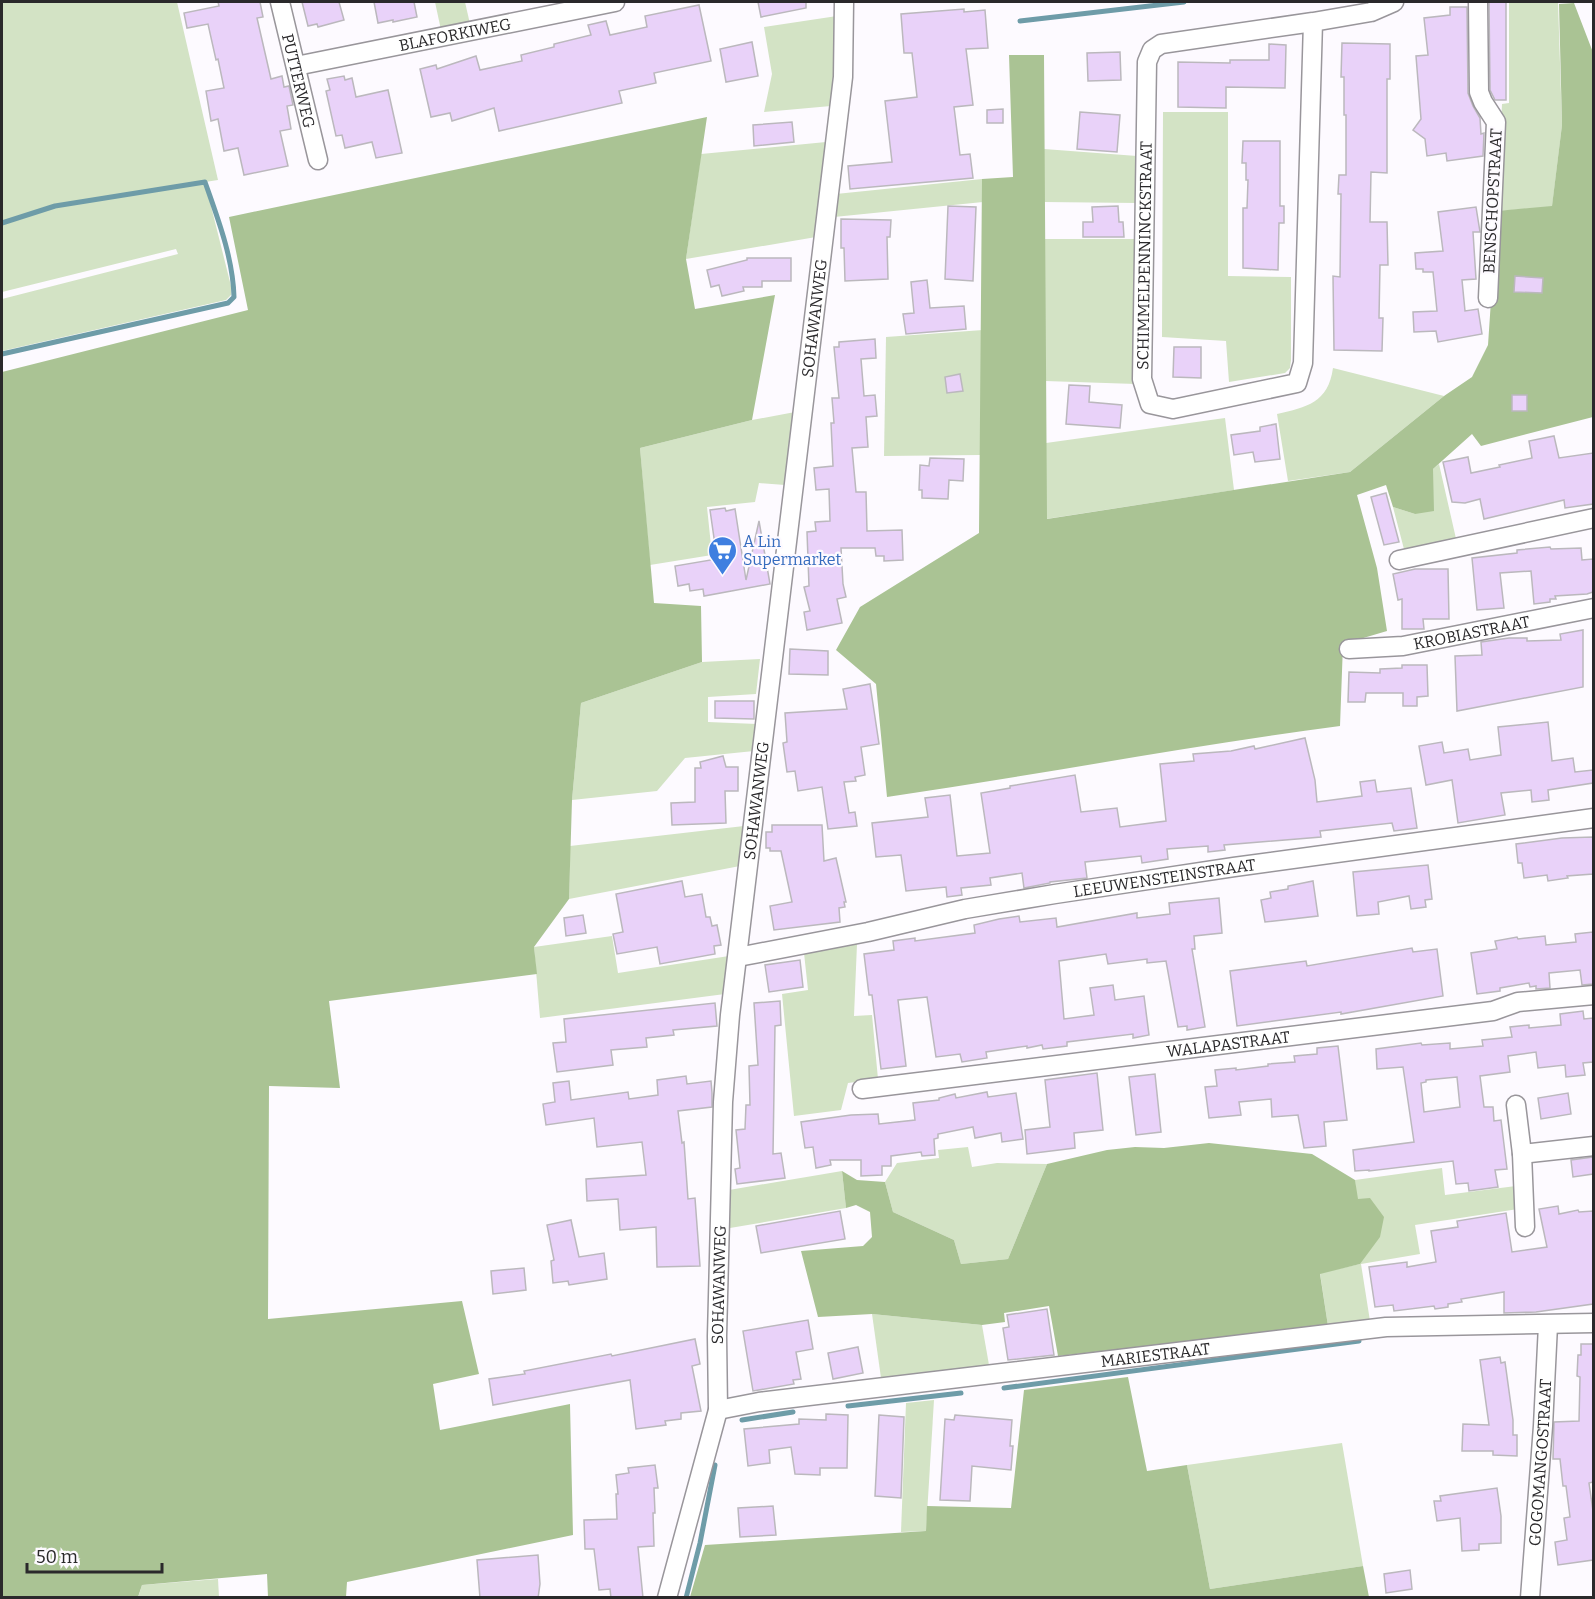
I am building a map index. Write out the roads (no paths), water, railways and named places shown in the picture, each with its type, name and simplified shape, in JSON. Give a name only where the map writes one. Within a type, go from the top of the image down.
[{"type":"street","name":"PUTTERWEG","points":[[280,2],[318,160]]},
{"type":"street","name":"BLAFORKIWEG","points":[[296,66],[615,2]]},
{"type":"street","name":"SOHAWANWEG","points":[[667,1598],[718,1410],[717,1336],[723,1102],[730,1015],[843,77],[844,2]]},
{"type":"street","name":"SCHIMMELPENNINCKSTRAAT","points":[[1313,22],[1303,363],[1297,383],[1173,409],[1150,404],[1142,379],[1147,62],[1152,50],[1161,44],[1371,12],[1394,2]]},
{"type":"street","name":"BENSCHOPSTRAAT","points":[[1478,2],[1479,92],[1496,122],[1488,298]]},
{"type":"street","points":[[1399,560],[1593,518]]},
{"type":"street","name":"KROBIASTRAAT","points":[[1349,649],[1403,646],[1593,608]]},
{"type":"street","name":"LEEUWENSTEINSTRAAT","points":[[738,957],[868,932],[965,909],[1044,896],[1245,865],[1593,818]]},
{"type":"street","name":"WALAPASTRAAT","points":[[862,1089],[1493,1011],[1518,1002],[1593,994]]},
{"type":"street","points":[[1516,1105],[1522,1154],[1525,1227]]},
{"type":"street","points":[[1522,1154],[1593,1146]]},
{"type":"street","name":"MARIESTRAAT","points":[[718,1410],[759,1402],[1386,1328],[1593,1323]]},
{"type":"street","name":"GOGOMANGOSTRAAT","points":[[1530,1598],[1548,1325]]},
{"type":"waterway","points":[[1020,21],[1184,2]]},
{"type":"waterway","points":[[2,223],[55,206],[205,182],[228,253],[234,297],[228,303],[2,354]]},
{"type":"waterway","points":[[1004,1388],[1359,1341]]},
{"type":"waterway","points":[[848,1406],[961,1393]]},
{"type":"waterway","points":[[742,1420],[793,1412]]},
{"type":"waterway","points":[[686,1598],[700,1543],[715,1465]]},
{"type":"place","name":"A Lin Supermarket","points":[[722,576]]}]
